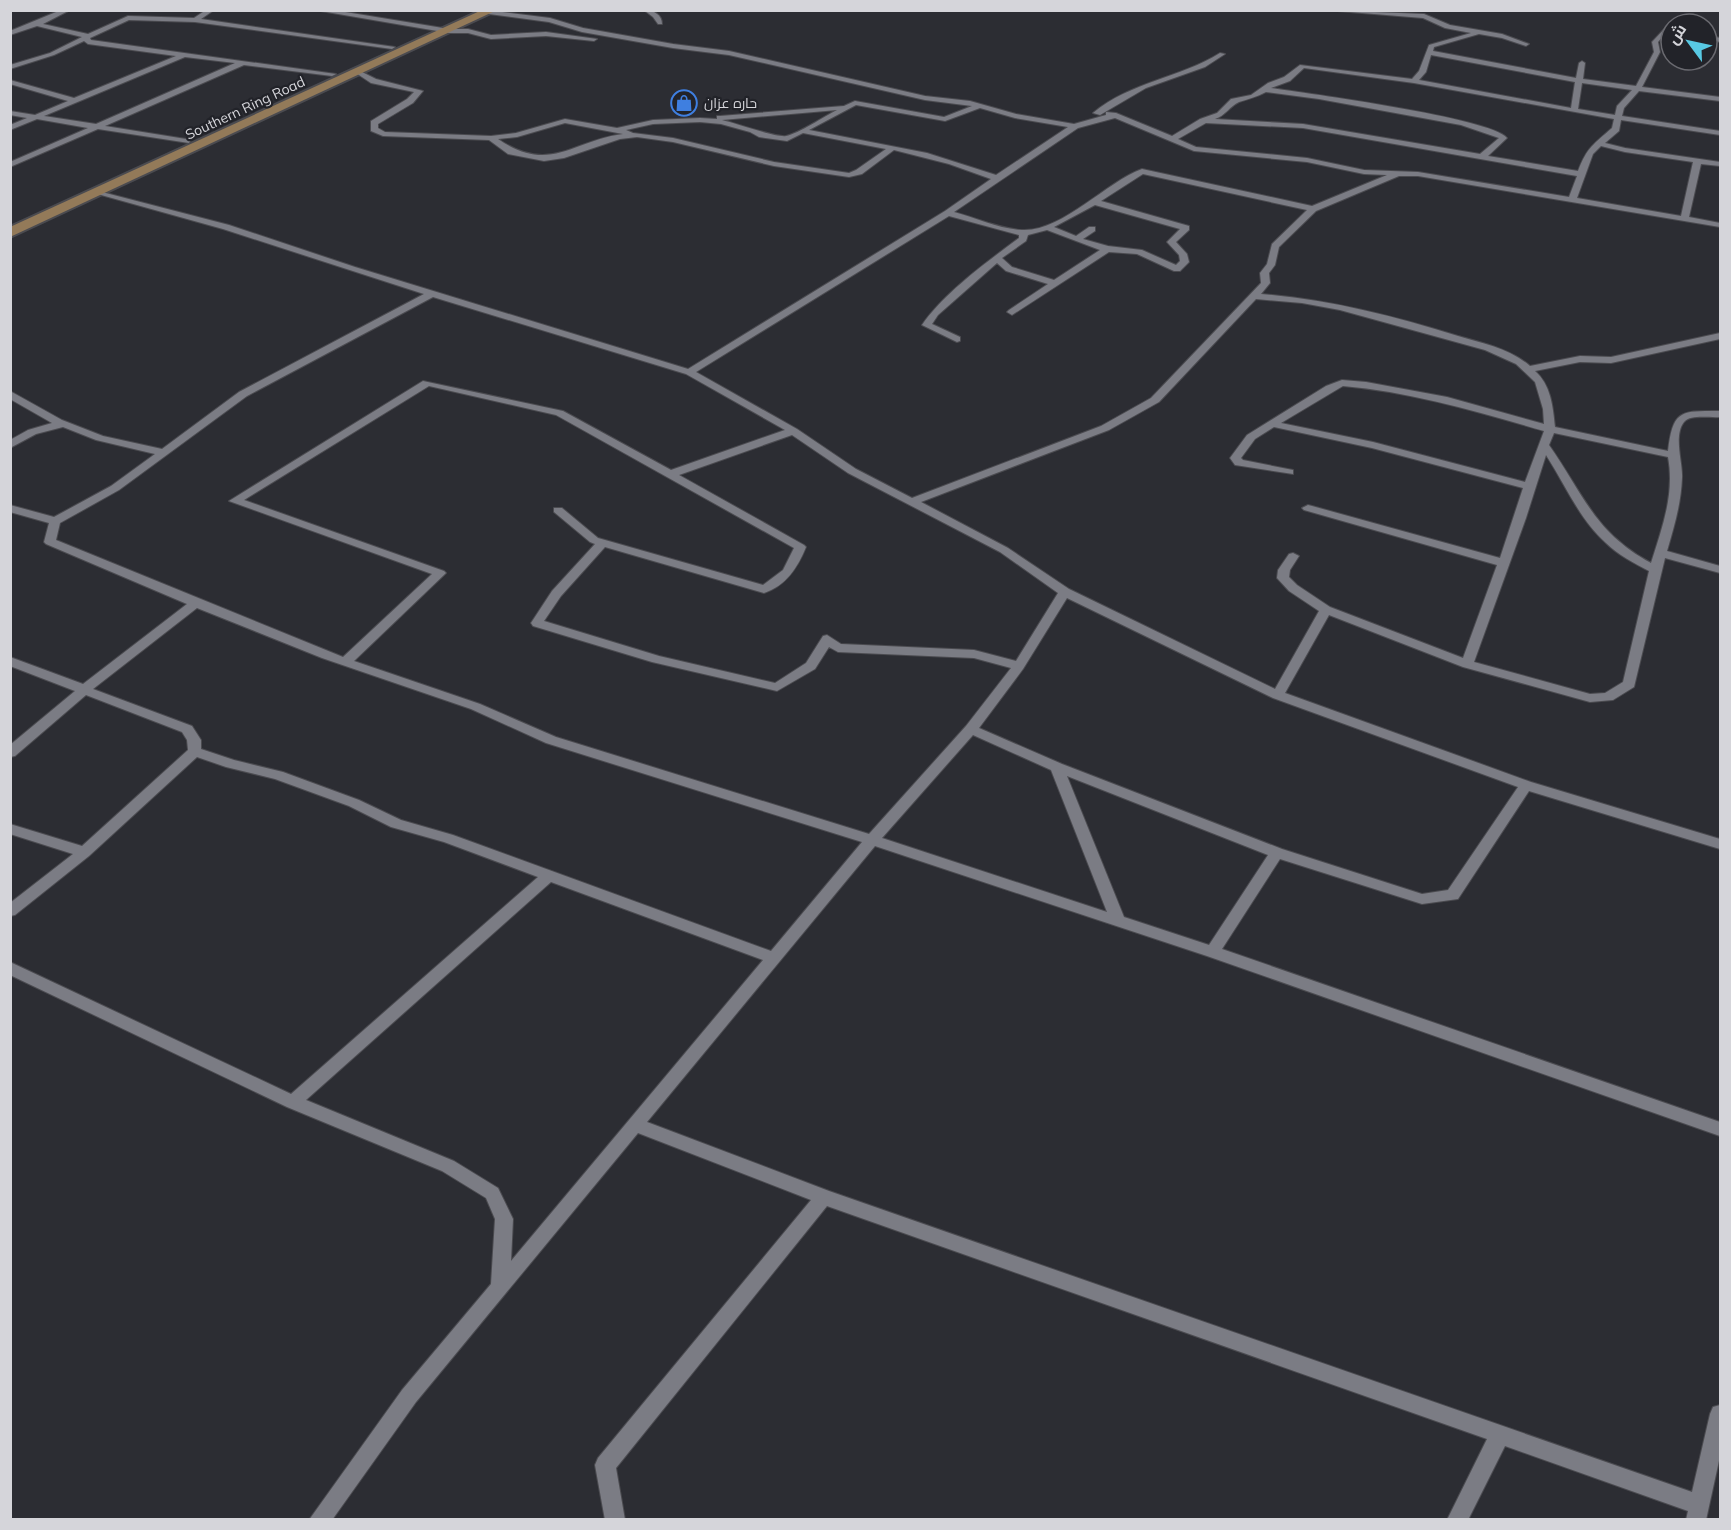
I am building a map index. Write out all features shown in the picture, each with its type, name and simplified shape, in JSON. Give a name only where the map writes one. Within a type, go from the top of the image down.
[{"type":"main road","name":"Southern Ring Road","points":[[10,222],[471,10]]},
{"type":"main road","name":"Southern Ring Road","points":[[10,233],[491,11]]},
{"type":"street","points":[[10,33],[67,10]]},
{"type":"street","points":[[195,20],[211,10]]},
{"type":"street","points":[[318,10],[468,31],[491,38],[546,34],[729,53],[899,92],[982,105],[1015,116],[1075,126],[1116,115]]},
{"type":"street","points":[[647,10],[660,22]]},
{"type":"street","points":[[1328,10],[1424,16],[1434,23],[1462,28],[1476,34],[1512,38],[1526,44]]},
{"type":"street","points":[[491,11],[550,20],[582,30],[673,46]]},
{"type":"street","points":[[10,67],[51,54],[128,18],[195,20],[392,47]]},
{"type":"street","points":[[37,24],[86,36]]},
{"type":"street","points":[[1414,81],[1422,72],[1431,46],[1476,34]]},
{"type":"street","points":[[86,36],[88,42],[332,74]]},
{"type":"street","points":[[1572,200],[1589,153],[1616,129],[1620,108],[1639,87],[1658,52],[1655,42],[1659,38]]},
{"type":"street","points":[[1430,53],[1578,80],[1720,99]]},
{"type":"street","points":[[689,372],[948,213],[999,179],[1017,164],[1098,112],[1143,86],[1203,66],[1222,54]]},
{"type":"street","points":[[10,128],[184,55]]},
{"type":"street","points":[[10,165],[244,63]]},
{"type":"street","points":[[1574,110],[1582,63]]},
{"type":"street","points":[[1173,139],[1203,121],[1220,116],[1234,101],[1253,97],[1271,85],[1296,74],[1302,66],[1414,81],[1720,133]]},
{"type":"street","points":[[358,72],[374,81],[419,92],[410,101],[374,123],[374,129],[383,134],[491,138],[517,135],[565,121],[674,140],[774,164],[849,175],[859,172],[892,148]]},
{"type":"street","points":[[10,82],[75,101]]},
{"type":"street","points":[[1266,90],[1453,121],[1500,134],[1503,138],[1481,158]]},
{"type":"street","points":[[891,97],[899,92]]},
{"type":"street","points":[[700,120],[721,122],[753,130],[762,135],[787,139],[855,103],[879,103],[945,119],[960,111],[982,105]]},
{"type":"street","points":[[612,131],[653,122],[700,120],[846,106]]},
{"type":"street","points":[[1098,112],[1116,115],[1194,149],[1307,160],[1337,165],[1355,171],[1418,174],[1720,225]]},
{"type":"street","points":[[10,113],[186,141]]},
{"type":"street","points":[[1203,121],[1303,126],[1581,174]]},
{"type":"street","points":[[802,131],[955,163],[999,179]]},
{"type":"street","points":[[491,138],[512,152],[544,159],[570,154],[620,137],[636,135]]},
{"type":"street","points":[[1598,143],[1626,150],[1720,164]]},
{"type":"street","points":[[1684,219],[1698,160]]},
{"type":"street","points":[[948,213],[1024,233],[1046,227],[1094,202],[1142,171],[1313,209]]},
{"type":"street","points":[[1341,196],[1355,171]]},
{"type":"street","points":[[912,502],[1105,428],[1155,400],[1266,283],[1264,273],[1270,265],[1275,246],[1313,209],[1396,174]]},
{"type":"street","points":[[98,193],[226,226],[352,269],[689,372],[793,431],[852,471],[1004,550],[1065,592],[1278,695],[1526,784],[1720,844]]},
{"type":"street","points":[[1046,227],[1107,249],[1139,252],[1177,269],[1185,262],[1184,254],[1171,242],[1186,228],[1094,202]]},
{"type":"street","points":[[1077,239],[1092,229]]},
{"type":"street","points":[[957,339],[927,325],[935,313],[997,258],[1023,239],[1024,233]]},
{"type":"street","points":[[1012,312],[1107,249]]},
{"type":"street","points":[[997,258],[1009,269],[1055,283]]},
{"type":"street","points":[[10,508],[55,521],[115,488],[243,394],[433,293]]},
{"type":"street","points":[[1253,296],[1340,307],[1433,331],[1488,348],[1519,362],[1540,381],[1550,429],[1467,664]]},
{"type":"street","points":[[1527,370],[1580,359],[1611,360],[1720,336]]},
{"type":"street","points":[[345,662],[440,573],[235,501],[427,383],[559,414],[800,546],[796,558],[782,579],[764,589],[594,540],[558,510]]},
{"type":"street","points":[[1289,471],[1239,463],[1235,458],[1251,437],[1330,388],[1342,383],[1366,385],[1447,400],[1550,429],[1673,455]]},
{"type":"street","points":[[10,394],[61,424],[100,438],[162,452]]},
{"type":"street","points":[[1293,556],[1284,570],[1283,578],[1293,588],[1326,610],[1467,664],[1590,698],[1608,697],[1629,684],[1655,570],[1673,512],[1677,475],[1673,455],[1676,428],[1681,419],[1690,415],[1720,414]]},
{"type":"street","points":[[10,445],[32,432],[61,424]]},
{"type":"street","points":[[1272,424],[1373,445],[1529,486]]},
{"type":"street","points":[[670,474],[793,431]]},
{"type":"street","points":[[1545,446],[1605,536],[1627,555],[1655,570]]},
{"type":"street","points":[[1308,508],[1503,563]]},
{"type":"street","points":[[55,521],[50,542],[345,662],[466,701],[514,720],[551,740],[872,840],[1212,952],[1720,1129]]},
{"type":"street","points":[[603,542],[556,594],[537,623],[656,659],[777,687],[811,666],[827,639],[838,648],[974,654],[1019,666]]},
{"type":"street","points":[[1660,553],[1720,570]]},
{"type":"street","points":[[319,1520],[409,1396],[872,840],[971,729],[1019,666],[1065,592]]},
{"type":"street","points":[[10,753],[86,688],[196,603]]},
{"type":"street","points":[[1278,695],[1326,610]]},
{"type":"street","points":[[10,661],[86,688],[187,729],[194,740],[195,751]]},
{"type":"street","points":[[971,729],[1057,767],[1278,854],[1422,899],[1453,896],[1526,784]]},
{"type":"street","points":[[10,911],[84,852],[195,751]]},
{"type":"street","points":[[195,751],[231,764],[278,775],[354,803],[396,824],[448,838],[774,958]]},
{"type":"street","points":[[1057,767],[1118,921]]},
{"type":"street","points":[[10,829],[84,852]]},
{"type":"street","points":[[1212,952],[1278,854]]},
{"type":"street","points":[[293,1102],[549,876]]},
{"type":"street","points":[[10,968],[293,1102],[448,1166],[492,1193],[504,1219],[500,1286]]},
{"type":"street","points":[[635,1125],[824,1197],[1500,1434],[1697,1512],[1720,1414]]},
{"type":"street","points":[[615,1520],[605,1465],[824,1197]]},
{"type":"street","points":[[1457,1520],[1500,1434]]},
{"type":"place","name":"حاره عزان","points":[[684,103]]}]
